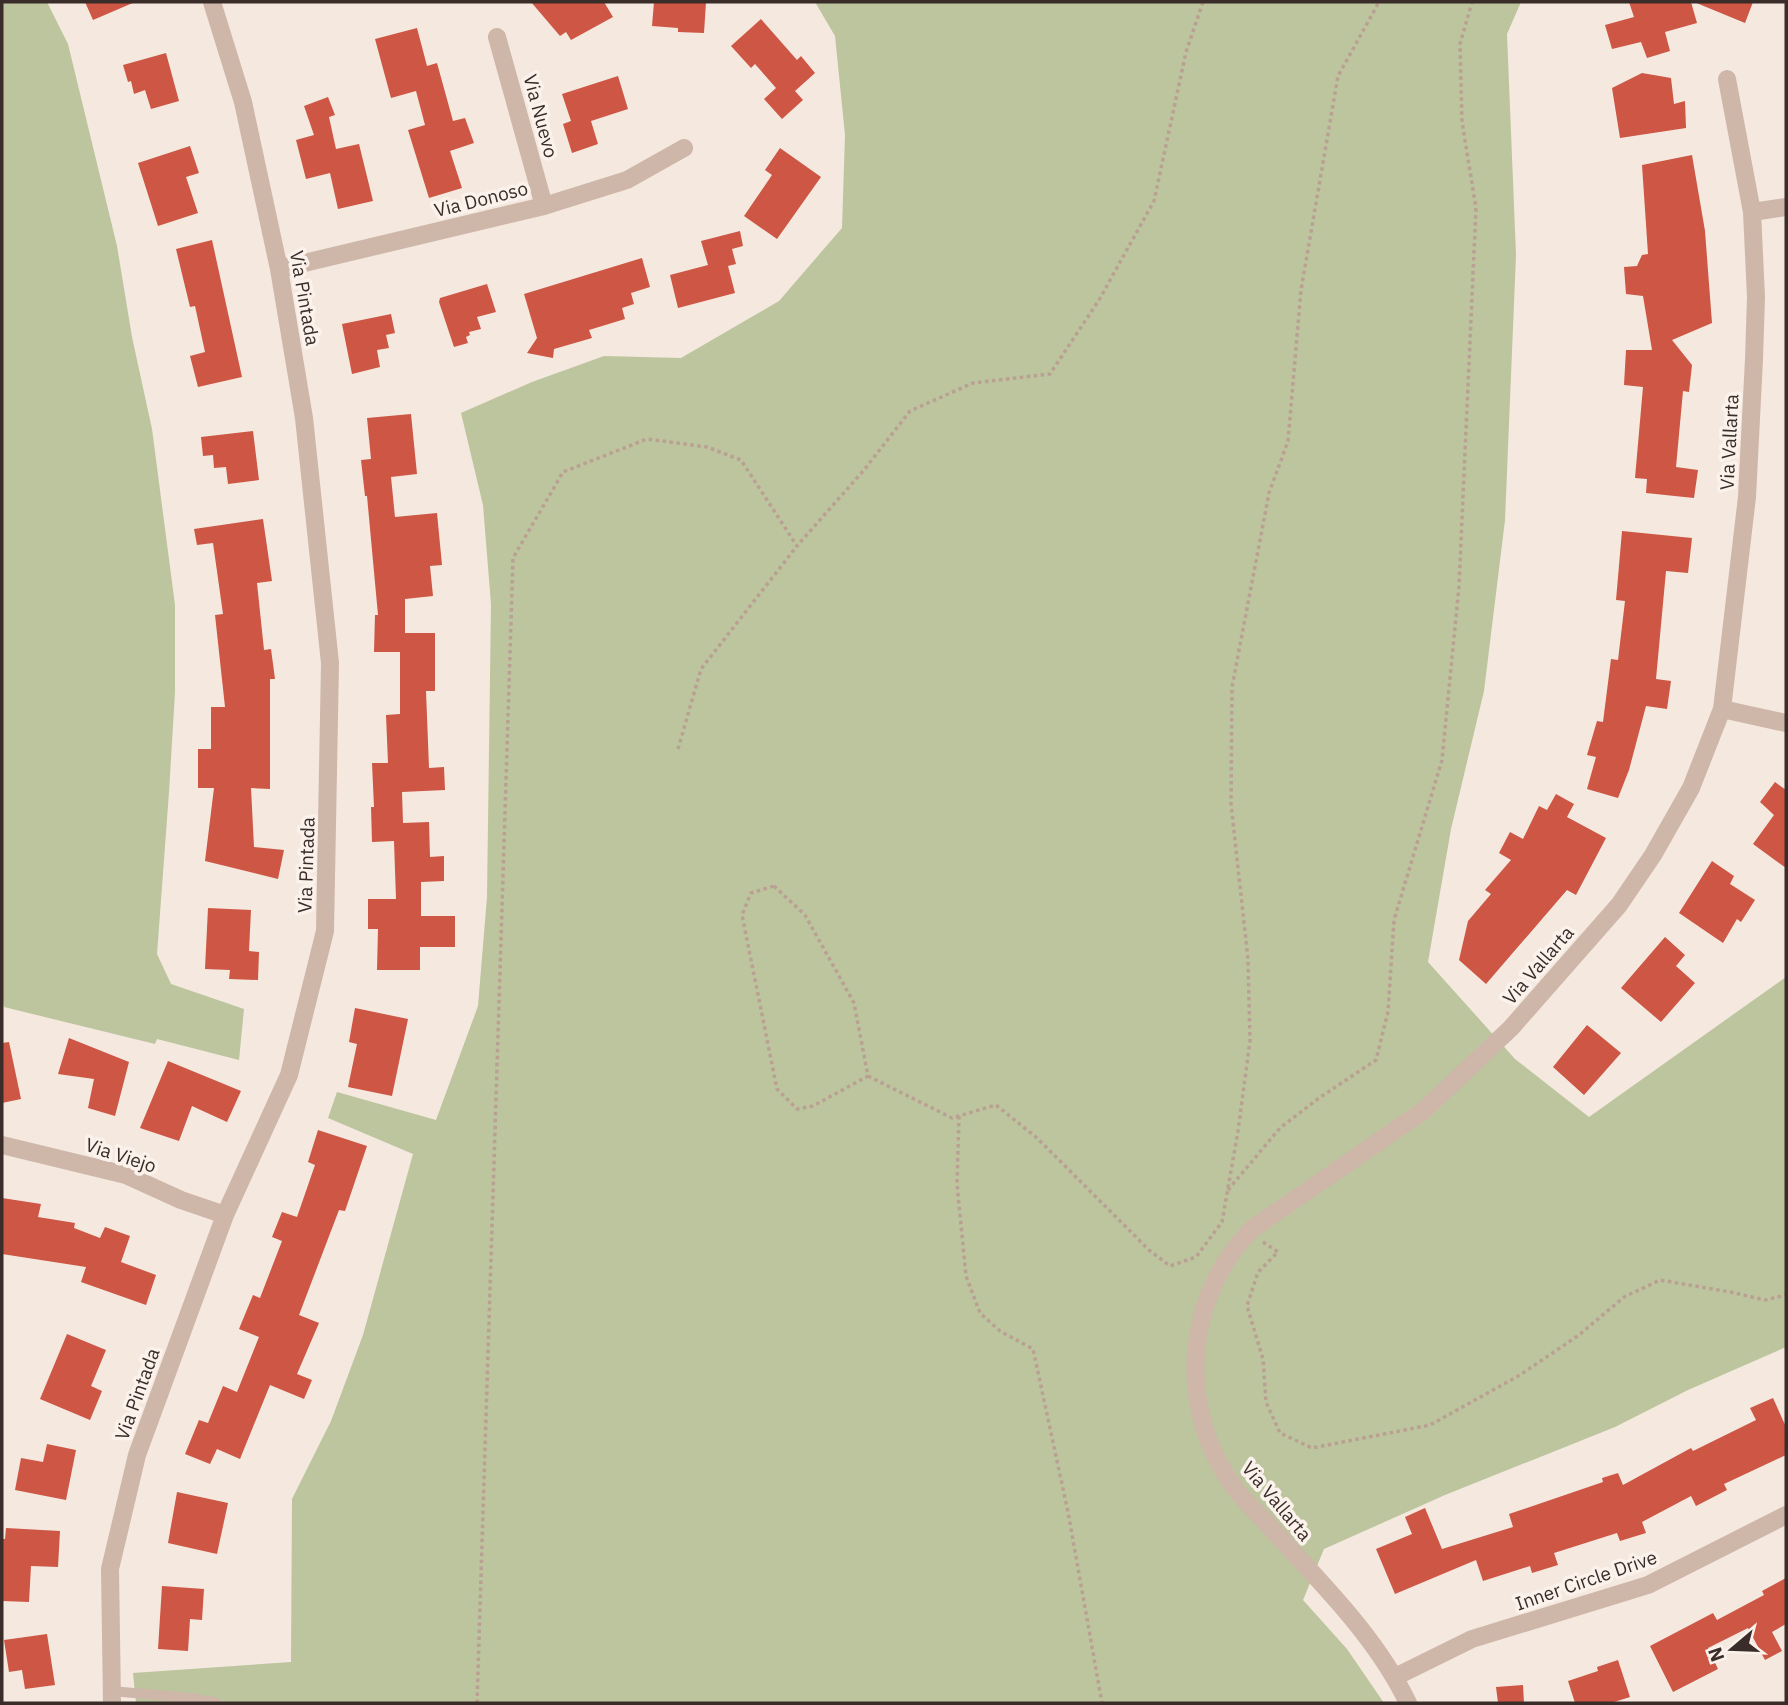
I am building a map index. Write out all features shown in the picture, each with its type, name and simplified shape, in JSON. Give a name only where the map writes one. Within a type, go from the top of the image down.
[{"type":"street","name":"Via Pintada","points":[[112,1697],[110,1569],[137,1455],[225,1215],[289,1075],[326,931],[330,663],[304,418],[279,269],[243,102],[212,2]]},
{"type":"street","name":"Via Nuevo","points":[[497,37],[544,206]]},
{"type":"street","name":"Via Vallarta","points":[[1408,1703],[1395,1677],[1357,1624],[1232,1484],[1207,1436],[1201,1413],[1195,1360],[1199,1323],[1212,1286],[1230,1252],[1248,1233],[1323,1178],[1423,1111],[1511,1028],[1619,905],[1653,855],[1691,788],[1722,709],[1747,497],[1756,297],[1752,212],[1727,79]]},
{"type":"street","name":"Via Donoso","points":[[279,269],[544,206],[627,180],[684,148]]},
{"type":"street","points":[[1752,212],[1786,206]]},
{"type":"street","points":[[1722,709],[1786,723]]},
{"type":"street","name":"Via Viejo","points":[[2,1145],[126,1175],[181,1200],[225,1215]]},
{"type":"street","name":"Inner Circle Drive","points":[[1395,1677],[1472,1639],[1648,1585],[1786,1515]]},
{"type":"lane","points":[[112,1697],[191,1698],[217,1703]]},
{"type":"path","points":[[678,750],[701,669],[797,546],[864,470],[910,411],[973,383],[1050,374],[1099,300],[1154,201],[1186,52],[1203,2]]},
{"type":"path","points":[[868,1076],[952,1118],[996,1105],[1037,1138],[1149,1250],[1170,1266],[1196,1257],[1222,1222],[1250,1041],[1248,959],[1231,804],[1232,687],[1269,493],[1288,441],[1301,290],[1338,76],[1379,2]]},
{"type":"path","points":[[1227,1192],[1280,1128],[1376,1060],[1388,1012],[1394,920],[1442,760],[1459,586],[1476,208],[1462,122],[1460,44],[1472,2]]},
{"type":"path","points":[[477,1703],[513,558],[563,472],[647,439],[707,447],[741,460],[797,546]]},
{"type":"path","points":[[774,886],[805,915],[854,1003],[868,1076],[813,1106],[797,1109],[777,1089],[742,915],[751,893],[774,886]]},
{"type":"path","points":[[959,1116],[957,1184],[966,1276],[980,1313],[1000,1331],[1033,1349],[1068,1512],[1102,1703]]},
{"type":"path","points":[[1222,1217],[1278,1252],[1258,1272],[1247,1306],[1264,1359],[1266,1402],[1280,1433],[1312,1448],[1430,1425],[1520,1375],[1578,1335],[1624,1297],[1660,1280],[1765,1300],[1786,1295]]},
{"type":"green space","points":[[2,2],[47,2],[68,44],[117,246],[132,337],[152,429],[175,605],[175,692],[157,954],[171,984],[244,1009],[239,1060],[157,1039],[155,1044],[4,1007]]},
{"type":"green space","points":[[815,2],[1521,2],[1507,34],[1516,255],[1505,520],[1484,691],[1451,829],[1428,962],[1515,1059],[1589,1117],[1786,977],[1786,1347],[1688,1390],[1615,1427],[1445,1495],[1324,1549],[1303,1600],[1347,1649],[1384,1703],[136,1703],[133,1673],[291,1662],[292,1499],[331,1421],[363,1335],[413,1154],[328,1118],[337,1092],[436,1120],[478,1006],[487,897],[491,604],[483,505],[461,413],[532,382],[604,356],[681,358],[779,301],[842,228],[845,135],[835,36]]},
{"type":"building","points":[[85,2],[135,2],[93,20]]},
{"type":"building","points":[[531,2],[604,2],[613,17],[571,40],[566,32],[560,36]]},
{"type":"building","points":[[654,2],[706,2],[704,33],[678,32],[678,28],[652,26]]},
{"type":"building","points":[[1629,2],[1691,2],[1697,23],[1665,32],[1670,51],[1647,58],[1641,42],[1612,49],[1605,25],[1634,17]]},
{"type":"building","points":[[1694,2],[1753,2],[1745,23]]},
{"type":"building","points":[[761,19],[797,60],[801,56],[815,73],[795,91],[803,100],[782,119],[764,99],[776,88],[755,64],[751,68],[731,46]]},
{"type":"building","points":[[417,28],[427,66],[437,63],[453,121],[465,118],[474,143],[450,151],[462,188],[429,198],[408,130],[425,125],[416,91],[391,98],[375,39]]},
{"type":"building","points":[[166,53],[179,101],[151,109],[145,90],[134,94],[123,65]]},
{"type":"building","points":[[1642,73],[1671,78],[1674,104],[1685,101],[1686,128],[1620,138],[1612,88]]},
{"type":"building","points":[[618,76],[628,109],[591,121],[598,144],[572,153],[563,124],[571,121],[562,94]]},
{"type":"building","points":[[328,97],[335,115],[329,117],[336,149],[359,144],[373,201],[338,209],[330,173],[306,179],[296,140],[314,135],[304,106]]},
{"type":"building","points":[[190,146],[199,173],[186,177],[198,213],[158,226],[138,163]]},
{"type":"building","points":[[780,148],[821,177],[777,239],[744,216],[772,175],[765,170]]},
{"type":"building","points":[[1692,155],[1705,231],[1712,323],[1672,340],[1692,365],[1689,392],[1683,391],[1676,467],[1698,470],[1694,498],[1646,493],[1647,479],[1635,478],[1643,387],[1624,385],[1626,350],[1652,350],[1643,296],[1626,294],[1624,267],[1637,266],[1642,255],[1648,254],[1642,165]]},
{"type":"building","points":[[740,231],[743,246],[732,249],[736,264],[728,266],[735,293],[678,308],[670,275],[708,265],[701,241]]},
{"type":"building","points":[[212,240],[242,377],[198,387],[190,356],[205,352],[195,306],[190,307],[176,249]]},
{"type":"building","points":[[642,258],[650,287],[631,293],[634,304],[622,308],[625,319],[589,330],[592,338],[554,349],[553,358],[527,353],[537,338],[524,294]]},
{"type":"building","points":[[487,284],[496,312],[477,317],[481,329],[469,332],[470,335],[466,337],[468,343],[454,347],[440,298]]},
{"type":"building","points":[[391,314],[395,333],[386,335],[389,348],[377,350],[380,367],[352,374],[342,324]]},
{"type":"building","points":[[411,414],[417,474],[391,477],[395,517],[437,513],[442,565],[430,566],[433,596],[405,599],[405,633],[435,633],[435,691],[426,691],[429,768],[444,767],[445,790],[402,792],[403,823],[429,822],[430,857],[444,856],[444,881],[421,882],[421,916],[455,916],[455,947],[420,947],[420,970],[377,970],[378,929],[368,929],[368,899],[396,899],[394,841],[372,842],[372,763],[388,763],[386,715],[400,714],[400,652],[374,652],[375,615],[378,615],[361,460],[371,459],[367,418]]},
{"type":"building","points":[[253,431],[259,480],[228,484],[226,467],[214,468],[213,455],[203,456],[201,437]]},
{"type":"building","points":[[263,519],[272,581],[257,583],[264,650],[271,649],[275,679],[270,679],[270,789],[251,788],[254,847],[284,850],[278,879],[205,861],[214,788],[198,788],[198,749],[211,749],[211,707],[225,707],[215,615],[223,614],[213,543],[197,545],[194,529]]},
{"type":"building","points":[[1622,531],[1692,538],[1688,573],[1666,571],[1656,679],[1671,681],[1667,709],[1646,706],[1629,770],[1618,798],[1587,789],[1596,757],[1587,755],[1597,721],[1603,722],[1611,659],[1618,660],[1625,601],[1616,600]]},
{"type":"building","points":[[1775,782],[1786,790],[1786,868],[1753,844],[1774,815],[1760,802]]},
{"type":"building","points":[[1556,794],[1574,804],[1567,817],[1606,838],[1576,895],[1567,890],[1486,984],[1459,960],[1468,921],[1491,894],[1485,890],[1511,860],[1499,853],[1510,832],[1523,839],[1539,806],[1547,810]]},
{"type":"building","points":[[1712,861],[1734,876],[1730,884],[1755,900],[1741,922],[1737,919],[1723,943],[1679,913]]},
{"type":"building","points":[[208,908],[251,910],[249,951],[259,952],[258,980],[229,979],[230,970],[205,969]]},
{"type":"building","points":[[1665,937],[1685,955],[1676,966],[1695,983],[1661,1022],[1621,988]]},
{"type":"building","points":[[355,1008],[408,1019],[392,1096],[348,1087],[357,1044],[349,1042]]},
{"type":"building","points":[[1587,1025],[1621,1053],[1584,1095],[1553,1067]]},
{"type":"building","points":[[69,1038],[129,1062],[115,1116],[88,1108],[94,1079],[58,1074]]},
{"type":"building","points":[[9,1042],[21,1099],[2,1103],[2,1043]]},
{"type":"building","points":[[168,1061],[241,1091],[227,1122],[192,1106],[179,1141],[140,1128]]},
{"type":"building","points":[[318,1130],[367,1146],[345,1211],[339,1210],[299,1315],[319,1323],[297,1374],[312,1380],[304,1399],[270,1385],[240,1459],[217,1449],[210,1464],[185,1454],[199,1420],[208,1423],[223,1386],[237,1392],[259,1337],[239,1329],[253,1295],[260,1298],[282,1241],[272,1237],[282,1212],[297,1217],[315,1165],[308,1162]]},
{"type":"building","points":[[2,1198],[41,1204],[38,1217],[75,1223],[74,1228],[100,1238],[105,1227],[130,1236],[121,1262],[156,1275],[146,1305],[81,1282],[86,1267],[2,1254]]},
{"type":"building","points":[[67,1334],[106,1350],[91,1386],[102,1391],[90,1420],[40,1399]]},
{"type":"building","points":[[1773,1398],[1786,1427],[1786,1455],[1724,1484],[1727,1490],[1696,1506],[1691,1496],[1642,1522],[1646,1533],[1620,1541],[1617,1533],[1554,1553],[1558,1565],[1532,1573],[1530,1566],[1483,1581],[1476,1560],[1395,1594],[1376,1549],[1412,1534],[1405,1517],[1425,1508],[1442,1549],[1513,1527],[1509,1514],[1603,1482],[1602,1478],[1618,1473],[1623,1485],[1691,1448],[1693,1451],[1756,1420],[1750,1408]]},
{"type":"building","points":[[47,1444],[76,1450],[66,1500],[15,1490],[21,1458],[43,1462]]},
{"type":"building","points":[[177,1492],[228,1503],[217,1554],[168,1543]]},
{"type":"building","points":[[6,1528],[60,1531],[58,1567],[31,1566],[29,1602],[2,1601],[2,1539],[5,1539]]},
{"type":"building","points":[[1786,1578],[1786,1624],[1772,1632],[1782,1651],[1765,1660],[1748,1628],[1708,1648],[1718,1669],[1673,1692],[1650,1646],[1713,1613],[1717,1620],[1764,1595],[1762,1591]]},
{"type":"building","points":[[162,1586],[204,1589],[202,1620],[190,1619],[188,1651],[158,1649]]},
{"type":"building","points":[[47,1634],[55,1685],[25,1689],[22,1670],[9,1672],[4,1640]]},
{"type":"building","points":[[1618,1660],[1630,1697],[1611,1703],[1575,1703],[1568,1681],[1598,1671],[1597,1667]]},
{"type":"building","points":[[1523,1685],[1524,1703],[1498,1703],[1496,1687]]}]
